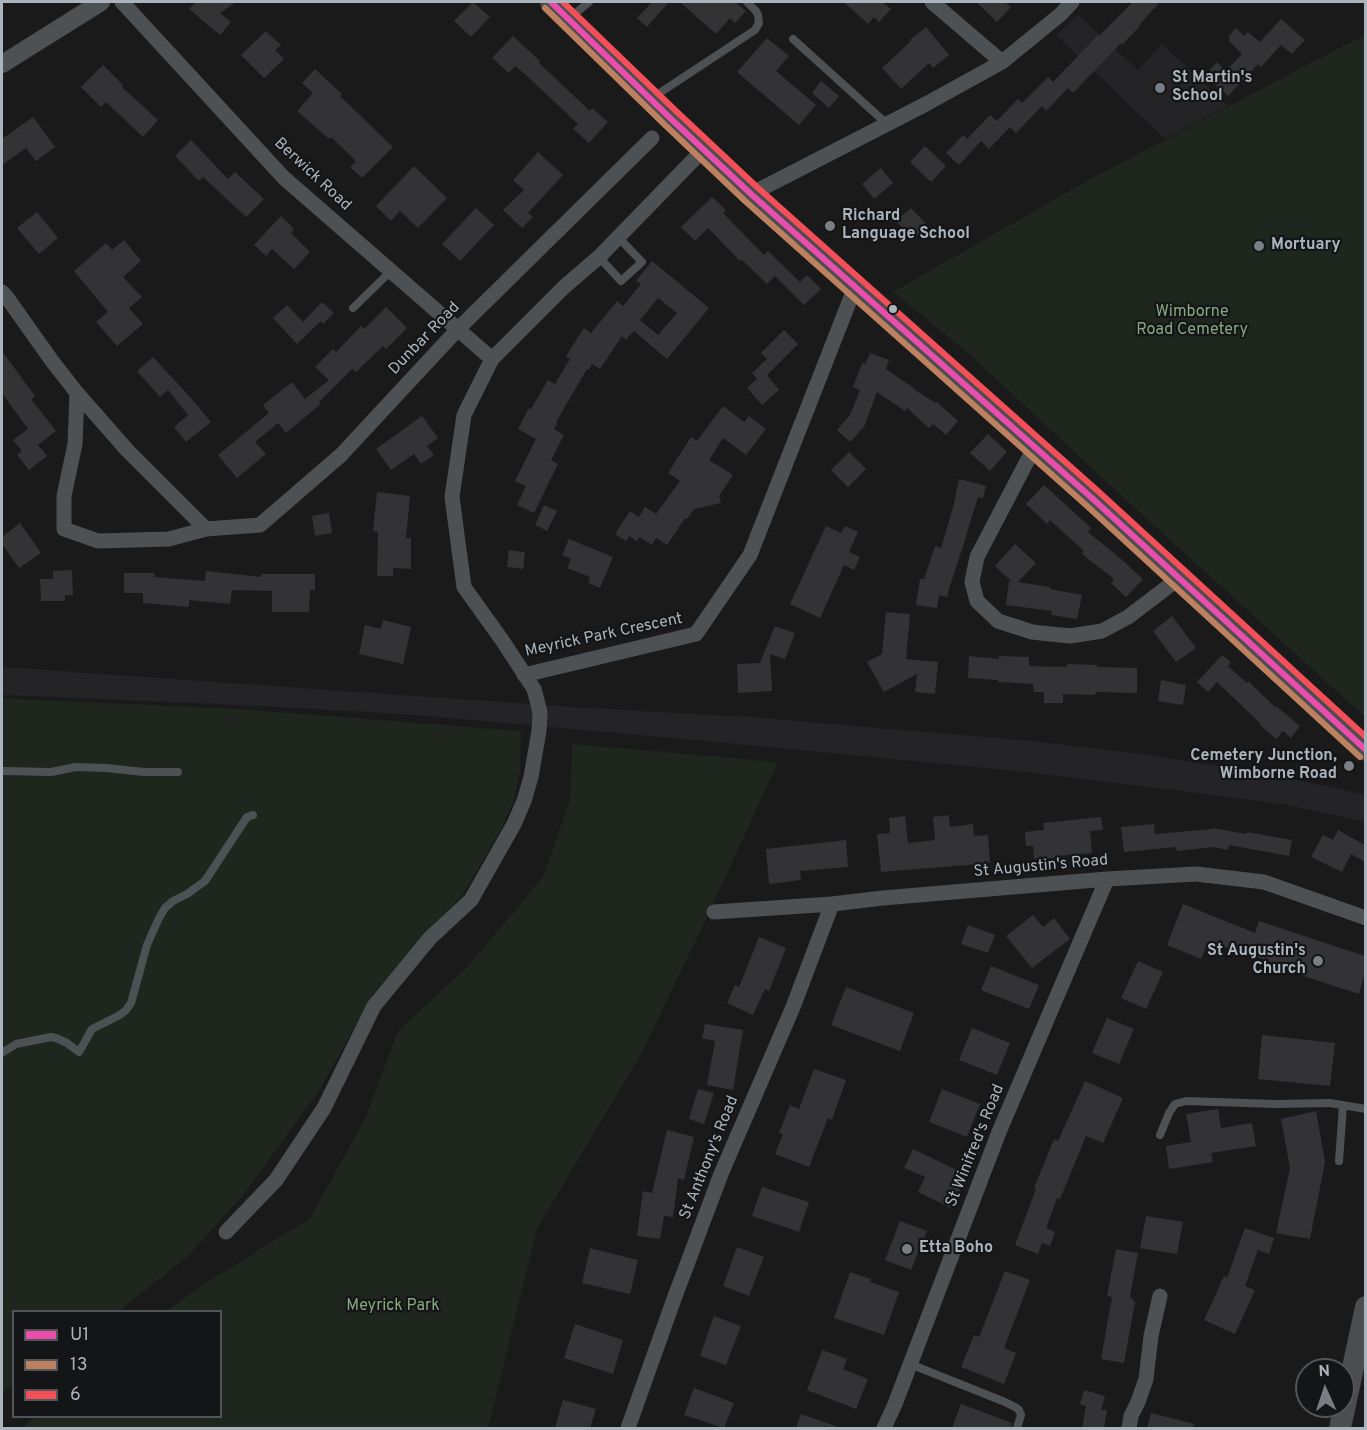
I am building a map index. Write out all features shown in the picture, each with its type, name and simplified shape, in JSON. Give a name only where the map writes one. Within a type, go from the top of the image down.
[{"type":"main road","points":[[551,2],[752,194],[1093,499],[1365,750]]},
{"type":"main road","points":[[1340,1428],[1365,1307]]},
{"type":"street","points":[[2,64],[101,2]]},
{"type":"street","name":"Berwick Road","points":[[122,2],[284,178],[492,358]]},
{"type":"street","points":[[932,2],[1002,62]]},
{"type":"street","points":[[752,194],[1002,62],[1061,14],[1072,2]]},
{"type":"street","name":"Dunbar Road","points":[[77,393],[75,444],[64,496],[64,529],[98,542],[169,539],[206,529],[260,525],[340,455],[459,328],[652,138]]},
{"type":"street","name":"Meyrick Park Crescent","points":[[704,149],[599,257],[564,287],[492,358],[464,415],[452,497],[464,586],[524,675],[696,634],[750,555],[855,287]]},
{"type":"street","points":[[2,292],[77,393],[127,450],[206,529]]},
{"type":"street","points":[[1034,448],[977,557],[972,582],[977,601],[998,621],[1032,632],[1070,636],[1102,631],[1128,617],[1179,579]]},
{"type":"street","points":[[225,1232],[276,1180],[324,1108],[374,1006],[430,938],[471,900],[514,824],[531,777],[539,731],[540,713],[537,700],[534,689],[524,675]]},
{"type":"street","name":"St Augustin's Road","points":[[714,912],[1196,873],[1264,882],[1365,918]]},
{"type":"street","name":"St Winifred's Road","points":[[884,1428],[999,1132],[1107,879]]},
{"type":"street","name":"St Anthony's Road","points":[[628,1428],[721,1174],[793,1007],[832,904]]},
{"type":"street","points":[[1129,1428],[1131,1416],[1146,1379],[1151,1336],[1160,1296]]},
{"type":"lane","points":[[569,20],[589,2]]},
{"type":"lane","points":[[651,99],[755,30],[759,23],[758,15],[747,2]]},
{"type":"lane","points":[[793,39],[886,124]]},
{"type":"lane","points":[[599,257],[621,281],[642,262],[618,237]]},
{"type":"lane","points":[[353,308],[391,271]]},
{"type":"lane","points":[[2,771],[51,772],[76,767],[144,772],[178,771]]},
{"type":"lane","points":[[2,1053],[16,1044],[51,1037],[67,1043],[79,1052],[92,1029],[126,1010],[131,1003],[147,945],[165,908],[205,881],[247,817],[253,815]]},
{"type":"lane","points":[[1160,1135],[1175,1104],[1186,1101],[1330,1103],[1365,1109]]},
{"type":"lane","points":[[1339,1161],[1343,1105]]},
{"type":"lane","points":[[910,1364],[1005,1401],[1019,1410],[1021,1414],[1017,1428]]},
{"type":"shaded area","name":"St Martin's School","points":[[1078,15],[1138,70],[1162,44],[1228,106],[1165,139],[1056,35]]},
{"type":"shaded area","points":[[2,667],[586,708],[749,717],[1032,741],[1141,754],[1249,771],[1365,795],[1365,822],[1288,805],[1182,791],[1007,770],[717,742],[417,715],[2,695]]},
{"type":"green space","name":"Wimborne Road Cemetery","points":[[1365,36],[1365,717],[967,352],[893,292],[1087,181]]},
{"type":"green space","points":[[2,698],[238,709],[521,731],[520,771],[513,803],[501,829],[464,893],[374,992],[319,1091],[244,1194],[187,1257],[120,1310],[12,1310],[12,1386],[2,1393]]},
{"type":"green space","name":"Meyrick Park","points":[[572,744],[778,762],[642,1052],[537,1229],[488,1428],[22,1428],[33,1418],[222,1418],[222,1310],[167,1310],[310,1218],[366,1117],[398,1031],[468,966],[543,877],[570,800]]},
{"type":"building","points":[[196,2],[236,2],[220,13],[231,22],[220,35],[189,9]]},
{"type":"building","points":[[473,2],[490,17],[471,37],[454,21]]},
{"type":"building","points":[[652,2],[669,2],[647,27],[637,18]]},
{"type":"building","points":[[680,2],[735,2],[746,11],[735,23],[730,18],[716,34]]},
{"type":"building","points":[[844,2],[882,2],[891,9],[879,22],[874,17],[868,24]]},
{"type":"building","points":[[976,2],[1005,2],[1011,7],[997,22]]},
{"type":"building","points":[[1133,2],[1160,2],[1122,45],[1121,43],[1073,93],[1068,88],[1046,111],[1042,106],[1016,133],[1010,127],[989,149],[981,141],[959,165],[946,153],[963,135],[967,139],[990,115],[997,121],[1018,99],[1022,103],[1048,77],[1053,82]]},
{"type":"building","points":[[1281,19],[1305,40],[1292,54],[1281,45],[1261,67],[1258,64],[1228,96],[1205,75],[1217,62],[1226,71],[1242,54],[1229,41],[1229,36],[1236,28],[1244,36],[1248,32],[1260,42]]},
{"type":"building","points":[[926,27],[949,55],[933,68],[929,63],[901,89],[882,68]]},
{"type":"building","points":[[266,31],[281,45],[275,50],[284,59],[264,78],[241,55]]},
{"type":"building","points":[[513,36],[590,111],[592,108],[608,122],[589,143],[573,129],[578,124],[527,76],[515,66],[509,73],[492,58]]},
{"type":"building","points":[[767,38],[789,56],[776,71],[816,105],[799,125],[737,72]]},
{"type":"building","points":[[103,65],[123,85],[122,87],[158,120],[143,137],[106,102],[101,107],[81,87]]},
{"type":"building","points":[[315,69],[393,147],[362,178],[350,167],[356,161],[331,137],[329,139],[297,111],[313,93],[302,83]]},
{"type":"building","points":[[821,81],[839,96],[829,108],[812,93]]},
{"type":"building","points":[[33,117],[55,147],[36,161],[26,148],[2,165],[2,139]]},
{"type":"building","points":[[191,140],[228,179],[235,172],[264,199],[246,217],[203,177],[199,181],[175,156]]},
{"type":"building","points":[[925,146],[946,166],[931,182],[910,162]]},
{"type":"building","points":[[538,152],[563,175],[528,213],[533,217],[522,228],[503,210],[524,190],[513,180]]},
{"type":"building","points":[[414,166],[447,198],[418,228],[400,211],[391,221],[376,206]]},
{"type":"building","points":[[881,168],[893,183],[874,199],[862,184]]},
{"type":"building","points":[[712,197],[726,210],[723,213],[764,255],[768,251],[800,282],[807,275],[821,289],[804,305],[775,276],[767,284],[741,259],[740,261],[708,228],[695,241],[681,227]]},
{"type":"building","points":[[476,208],[494,225],[460,261],[442,244]]},
{"type":"building","points":[[911,208],[928,226],[913,239],[896,221]]},
{"type":"building","points":[[37,212],[58,238],[39,254],[17,228]]},
{"type":"building","points":[[281,216],[294,229],[291,233],[310,252],[294,269],[272,249],[266,256],[254,245]]},
{"type":"building","points":[[124,240],[141,261],[123,277],[142,297],[129,308],[143,324],[117,346],[96,322],[108,312],[74,271],[106,243],[112,250]]},
{"type":"building","points":[[652,261],[709,308],[667,359],[634,331],[626,340],[622,336],[600,369],[592,364],[589,370],[587,369],[556,422],[554,429],[564,435],[551,460],[558,464],[534,513],[517,505],[526,486],[515,481],[536,439],[518,429],[529,408],[531,409],[548,380],[555,384],[570,359],[566,356],[584,328],[591,333],[617,301],[623,306],[641,284],[636,281]],"holes":[[[658,298],[677,313],[658,335],[640,320]]]},
{"type":"building","points":[[322,302],[334,313],[323,324],[321,321],[297,344],[273,318],[287,305],[303,322]]},
{"type":"building","points":[[386,307],[407,328],[386,349],[383,346],[356,372],[352,369],[319,402],[321,404],[286,433],[278,423],[255,442],[266,454],[237,478],[218,455],[269,413],[263,405],[292,382],[305,399],[329,380],[315,367],[333,349],[336,352],[361,326],[364,329]]},
{"type":"building","points":[[784,330],[798,344],[767,375],[779,390],[762,405],[747,388],[757,379],[752,373],[767,359],[761,353]]},
{"type":"building","points":[[2,351],[35,396],[31,399],[56,431],[38,445],[47,456],[29,470],[17,455],[22,451],[13,440],[28,429],[2,393]]},
{"type":"building","points":[[870,353],[889,360],[886,369],[915,390],[937,402],[958,421],[946,435],[933,424],[929,428],[907,408],[905,411],[877,392],[864,427],[850,442],[837,430],[850,415],[860,390],[853,387],[862,363],[865,364]]},
{"type":"building","points":[[153,357],[211,422],[186,442],[174,427],[188,415],[168,390],[160,397],[137,371]]},
{"type":"building","points":[[723,406],[744,422],[749,416],[766,429],[746,455],[723,438],[709,460],[733,475],[719,496],[721,503],[694,509],[687,519],[685,518],[667,545],[656,538],[652,545],[640,537],[637,541],[629,536],[626,541],[615,534],[630,511],[639,517],[645,507],[656,514],[680,481],[668,473],[691,437],[697,441]]},
{"type":"building","points":[[422,416],[438,438],[427,446],[434,455],[421,464],[414,454],[391,470],[376,449]]},
{"type":"building","points":[[988,434],[1007,452],[990,471],[970,453]]},
{"type":"building","points":[[849,452],[866,469],[848,487],[831,470]]},
{"type":"building","points":[[959,479],[986,486],[983,498],[978,497],[947,597],[939,595],[937,608],[916,605],[920,579],[924,579],[935,546],[941,548]]},
{"type":"building","points":[[1044,485],[1091,528],[1088,532],[1143,579],[1126,597],[1111,583],[1114,579],[1082,554],[1084,551],[1050,520],[1047,524],[1026,504]]},
{"type":"building","points":[[377,492],[410,496],[406,538],[411,538],[411,569],[393,568],[393,576],[377,576],[378,532],[373,531]]},
{"type":"building","points":[[544,505],[557,511],[547,531],[535,525]]},
{"type":"building","points":[[329,513],[332,533],[315,536],[312,516]]},
{"type":"building","points":[[20,523],[41,553],[19,568],[2,544],[2,537]]},
{"type":"building","points":[[826,526],[841,533],[845,526],[858,532],[849,552],[860,557],[854,570],[844,565],[820,618],[790,604]]},
{"type":"building","points":[[569,539],[613,557],[600,588],[588,583],[590,577],[567,568],[571,559],[562,555]]},
{"type":"building","points":[[1015,544],[1036,563],[1018,582],[1082,595],[1077,619],[1051,615],[1052,611],[1006,605],[1009,581],[1012,582],[995,566]]},
{"type":"building","points":[[509,550],[525,552],[523,569],[507,567]]},
{"type":"building","points":[[72,570],[73,595],[65,595],[65,601],[41,601],[40,579],[53,579],[53,571]]},
{"type":"building","points":[[206,571],[261,577],[261,574],[315,574],[315,590],[310,590],[309,612],[272,612],[272,591],[232,590],[230,604],[189,600],[189,607],[143,603],[143,593],[124,593],[124,573],[155,573],[154,577],[205,581]]},
{"type":"building","points":[[886,612],[910,614],[906,659],[938,662],[935,694],[915,692],[917,674],[884,692],[867,662],[882,654]]},
{"type":"building","points":[[1172,616],[1196,648],[1176,662],[1153,631]]},
{"type":"building","points":[[383,620],[411,627],[403,664],[359,654],[365,625],[381,629]]},
{"type":"building","points":[[775,626],[795,633],[785,659],[770,654],[772,691],[738,693],[737,664],[760,663]]},
{"type":"building","points":[[1222,655],[1231,662],[1228,666],[1300,726],[1291,738],[1283,731],[1276,739],[1217,682],[1208,692],[1197,682]]},
{"type":"building","points":[[969,656],[999,659],[999,656],[1029,657],[1029,666],[1067,667],[1067,664],[1137,668],[1137,693],[1063,694],[1063,703],[1044,703],[1044,692],[1034,692],[1033,684],[968,678]]},
{"type":"building","points":[[1161,680],[1186,685],[1183,705],[1158,701]]},
{"type":"building","points":[[949,815],[950,827],[973,824],[974,836],[988,835],[990,863],[881,872],[877,834],[890,833],[889,818],[905,816],[908,843],[935,840],[933,817]]},
{"type":"building","points":[[1101,817],[1103,830],[1090,831],[1092,853],[1034,859],[1033,846],[1026,846],[1025,832],[1044,830],[1043,823]]},
{"type":"building","points":[[1154,824],[1155,834],[1212,828],[1292,840],[1289,856],[1229,845],[1228,850],[1213,847],[1177,851],[1176,847],[1124,852],[1121,827]]},
{"type":"building","points":[[1338,830],[1365,845],[1365,862],[1351,854],[1342,872],[1311,857],[1323,835],[1333,840]]},
{"type":"building","points":[[846,840],[848,867],[800,871],[801,880],[769,884],[766,849]]},
{"type":"building","name":"St Augustin's Church","points":[[1183,904],[1255,933],[1259,921],[1365,956],[1365,972],[1359,994],[1285,970],[1287,967],[1208,941],[1201,959],[1167,945]]},
{"type":"building","points":[[1033,915],[1043,927],[1054,918],[1070,939],[1032,968],[1006,936]]},
{"type":"building","points":[[968,925],[995,935],[988,953],[961,944]]},
{"type":"building","points":[[759,937],[786,948],[769,991],[765,989],[753,1015],[727,1003],[735,985],[739,987]]},
{"type":"building","points":[[1138,961],[1163,972],[1146,1009],[1121,998]]},
{"type":"building","points":[[991,966],[1039,985],[1029,1009],[981,990]]},
{"type":"building","points":[[846,987],[914,1013],[900,1051],[831,1025]]},
{"type":"building","points":[[1107,1018],[1134,1029],[1119,1064],[1092,1053]]},
{"type":"building","points":[[705,1024],[743,1030],[733,1090],[707,1085],[715,1041],[702,1038]]},
{"type":"building","points":[[972,1028],[1010,1043],[997,1075],[959,1060]]},
{"type":"building","points":[[1262,1035],[1335,1043],[1330,1086],[1258,1079]]},
{"type":"building","points":[[814,1069],[846,1080],[832,1120],[828,1118],[809,1167],[775,1154],[783,1134],[779,1133],[790,1105],[799,1109]]},
{"type":"building","points":[[1085,1081],[1123,1098],[1103,1143],[1086,1136],[1060,1199],[1057,1198],[1046,1228],[1055,1232],[1050,1246],[1042,1243],[1038,1254],[1015,1245],[1036,1189],[1034,1188],[1054,1139],[1058,1141]]},
{"type":"building","points":[[698,1089],[714,1093],[704,1124],[689,1119]]},
{"type":"building","points":[[942,1089],[980,1104],[967,1137],[929,1122]]},
{"type":"building","points":[[1218,1109],[1221,1128],[1252,1123],[1256,1146],[1211,1153],[1213,1162],[1169,1169],[1166,1146],[1191,1142],[1186,1114]]},
{"type":"building","points":[[1316,1111],[1325,1162],[1310,1239],[1276,1233],[1290,1168],[1281,1119]]},
{"type":"building","points":[[667,1130],[694,1137],[684,1180],[678,1178],[673,1217],[664,1216],[660,1239],[637,1236],[643,1191],[652,1193]]},
{"type":"building","points":[[913,1149],[967,1175],[951,1208],[918,1192],[925,1177],[904,1168]]},
{"type":"building","points":[[762,1187],[809,1202],[799,1232],[752,1216]]},
{"type":"building","points":[[1146,1216],[1183,1222],[1177,1254],[1140,1248]]},
{"type":"building","points":[[900,1221],[927,1231],[911,1270],[885,1260]]},
{"type":"building","points":[[1245,1228],[1274,1238],[1269,1254],[1258,1250],[1245,1286],[1255,1290],[1235,1334],[1204,1320],[1224,1276],[1227,1278]]},
{"type":"building","points":[[737,1247],[764,1257],[749,1296],[723,1286]]},
{"type":"building","points":[[590,1248],[638,1260],[630,1294],[582,1283]]},
{"type":"building","points":[[1116,1249],[1138,1253],[1130,1297],[1135,1302],[1124,1363],[1101,1359],[1112,1297],[1107,1296]]},
{"type":"building","points":[[1005,1271],[1030,1280],[1004,1348],[1016,1353],[1004,1384],[961,1367],[974,1335],[979,1337]]},
{"type":"building","points":[[850,1272],[899,1292],[884,1335],[834,1318]]},
{"type":"building","points":[[714,1316],[741,1326],[726,1365],[700,1356]]},
{"type":"building","points":[[575,1324],[623,1340],[613,1374],[564,1358]]},
{"type":"building","points":[[822,1350],[847,1359],[843,1369],[868,1379],[856,1409],[807,1390]]},
{"type":"building","points":[[694,1388],[734,1403],[724,1428],[684,1415]]},
{"type":"building","points":[[1084,1390],[1105,1396],[1101,1410],[1107,1410],[1104,1428],[1082,1428],[1086,1406],[1080,1404]]},
{"type":"building","points":[[563,1400],[596,1409],[590,1428],[555,1428]]},
{"type":"building","points":[[961,1404],[1012,1423],[1011,1428],[952,1428]]},
{"type":"building","points":[[1151,1413],[1194,1424],[1194,1428],[1147,1428]]},
{"type":"building","points":[[801,1414],[838,1427],[838,1428],[796,1428]]},
{"type":"transit line","name":"U1","points":[[551,2],[751,194],[1093,499],[1366,750]]},
{"type":"transit line","name":"6","points":[[563,2],[757,187],[1099,492],[1366,737]]},
{"type":"transit line","name":"13","points":[[545,8],[745,201],[1087,506],[1360,757]]},
{"type":"place","name":"St Martin's School","points":[[1160,88]]},
{"type":"place","name":"Richard Language School","points":[[830,226]]},
{"type":"place","name":"Mortuary","points":[[1259,246]]},
{"type":"place","name":"Cemetery Junction, Wimborne Road","points":[[1349,766]]},
{"type":"place","name":"St Augustin's Church","points":[[1318,961]]},
{"type":"place","name":"Etta Boho","points":[[907,1249]]}]
